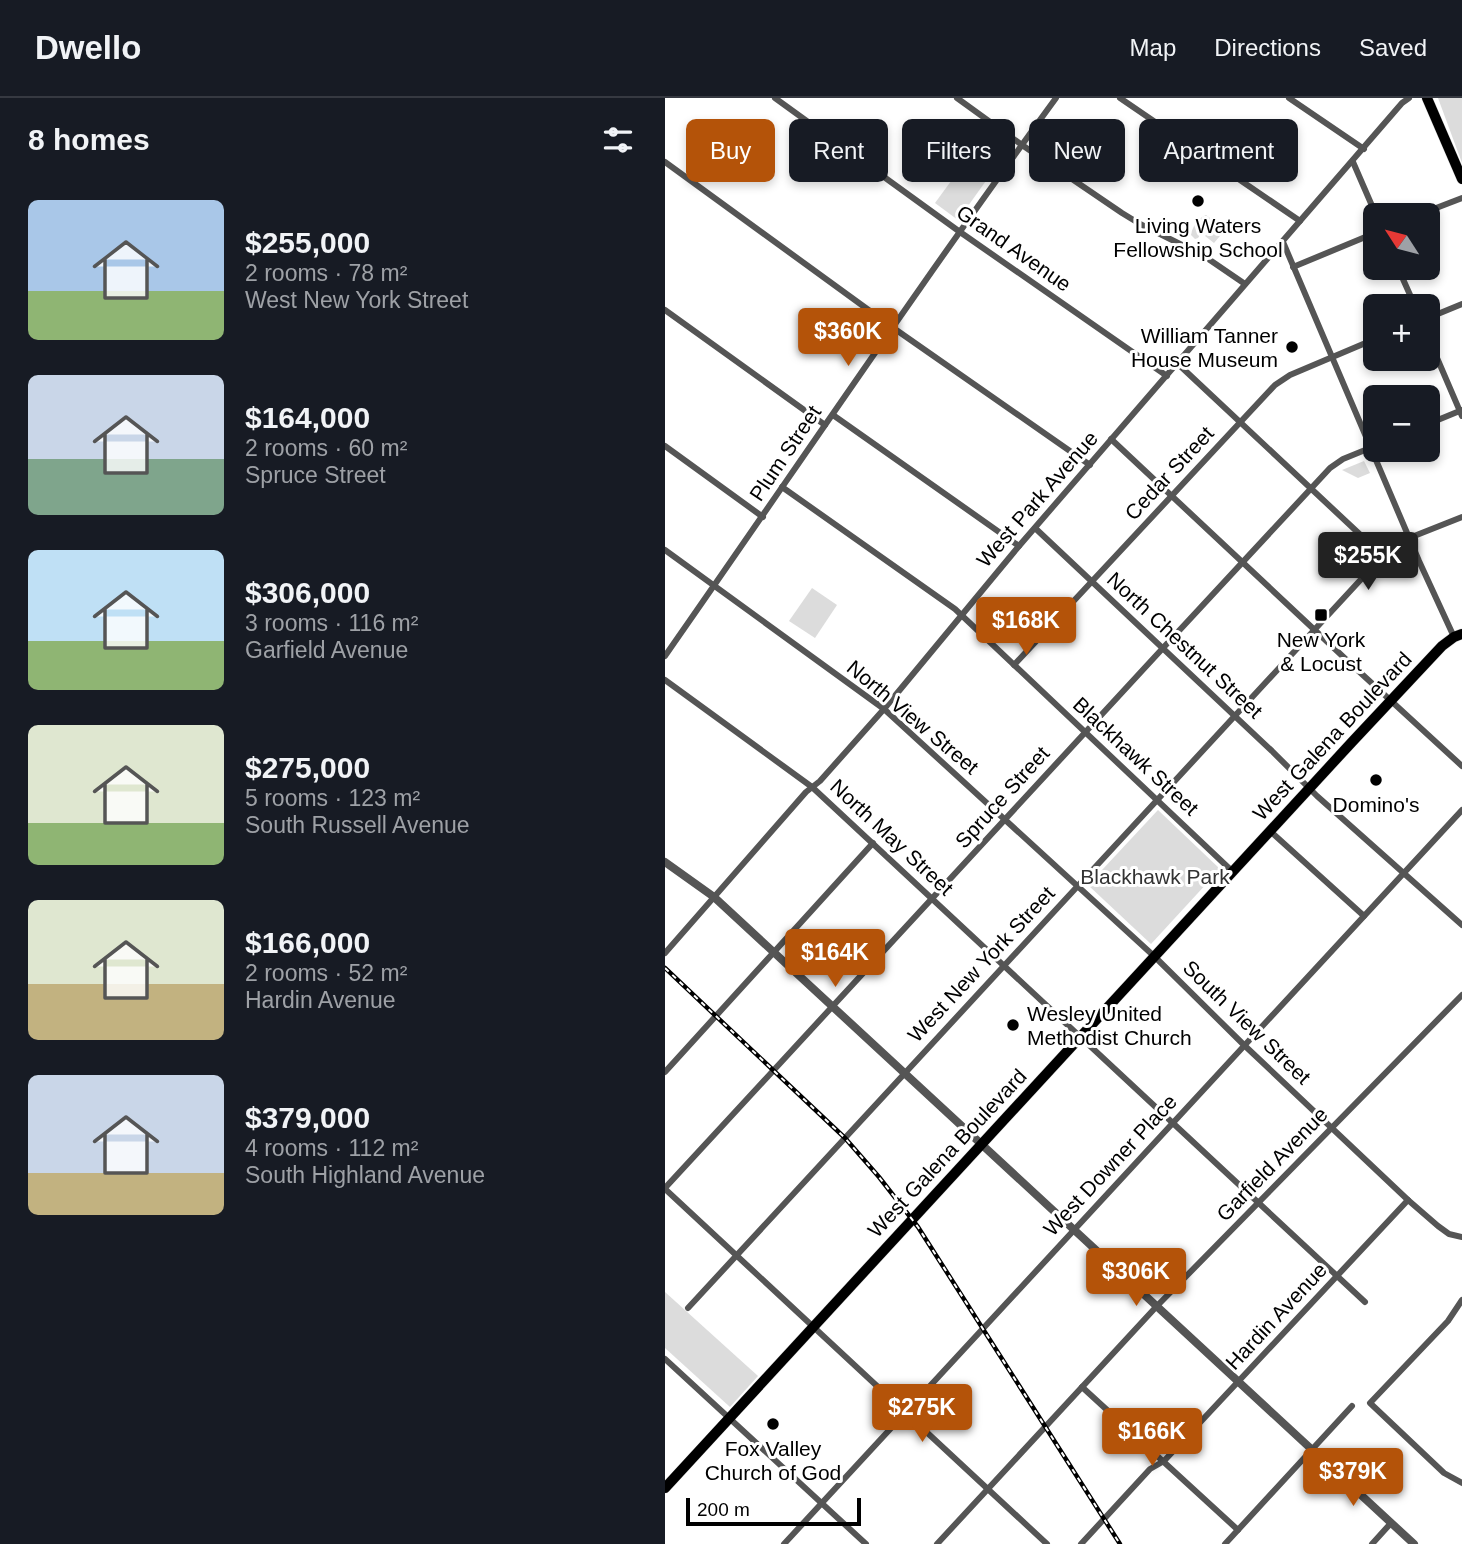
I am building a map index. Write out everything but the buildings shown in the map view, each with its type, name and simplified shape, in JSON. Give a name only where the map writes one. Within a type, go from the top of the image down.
[{"type":"main road","points":[[1427,98],[1462,179]]},
{"type":"main road","name":"West Galena Boulevard","points":[[665,1488],[1270,831],[1443,646],[1458,635]]},
{"type":"street","name":"Grand Avenue","points":[[775,98],[960,232],[1167,376]]},
{"type":"street","points":[[957,98],[1021,145],[1140,225],[1204,256],[1245,285]]},
{"type":"street","name":"Plum Street","points":[[665,656],[892,327],[1056,98]]},
{"type":"street","points":[[1120,98],[1300,222]]},
{"type":"street","points":[[1289,98],[1364,149]]},
{"type":"street","name":"West Park Avenue","points":[[665,953],[806,792],[820,781],[884,709],[1019,546],[1409,98]]},
{"type":"street","points":[[665,162],[892,327],[1090,464]]},
{"type":"street","points":[[1353,162],[1371,203]]},
{"type":"street","points":[[1440,206],[1462,198]]},
{"type":"street","points":[[1293,267],[1363,238]]},
{"type":"street","points":[[1283,242],[1363,425]]},
{"type":"street","points":[[1440,312],[1462,304]]},
{"type":"street","points":[[665,310],[825,425]]},
{"type":"street","name":"Cedar Street","points":[[1014,665],[1282,379],[1363,344]]},
{"type":"street","points":[[1177,363],[1383,556]]},
{"type":"street","points":[[1440,365],[1461,413],[1440,420]]},
{"type":"street","points":[[833,415],[1019,546]]},
{"type":"street","points":[[1111,439],[1462,766]]},
{"type":"street","points":[[665,446],[763,517]]},
{"type":"street","name":"Spruce Street","points":[[665,1188],[1311,489],[1336,463],[1363,451]]},
{"type":"street","points":[[1379,462],[1409,538],[1458,635]]},
{"type":"street","name":"Blackhawk Street","points":[[782,486],[955,608],[1233,872]]},
{"type":"street","name":"West New York Street","points":[[688,1308],[1383,556],[1394,545],[1462,517]]},
{"type":"street","name":"North Chestnut Street","points":[[1035,528],[1317,796],[1462,925]]},
{"type":"street","name":"North View Street","points":[[665,550],[884,709],[1154,957]]},
{"type":"street","name":"North May Street","points":[[665,680],[812,787],[1365,1302]]},
{"type":"street","name":"West Downer Place","points":[[784,1544],[1462,810]]},
{"type":"street","points":[[1270,831],[1364,916]]},
{"type":"street","points":[[665,1072],[873,843]]},
{"type":"street","points":[[665,862],[713,897],[1414,1544]]},
{"type":"street","name":"South View Street","points":[[1154,957],[1408,1200],[1449,1234],[1462,1237]]},
{"type":"street","name":"Garfield Avenue","points":[[937,1544],[1156,1307],[1462,995]]},
{"type":"street","points":[[665,1188],[1047,1544]]},
{"type":"street","name":"Hardin Avenue","points":[[1081,1544],[1150,1469],[1164,1461],[1408,1200]]},
{"type":"street","points":[[1462,1300],[1448,1321],[1370,1403],[1444,1474],[1462,1483]]},
{"type":"street","points":[[665,1359],[866,1544]]},
{"type":"street","points":[[1082,1387],[1238,1530]]},
{"type":"street","points":[[1225,1544],[1352,1406]]},
{"type":"street","points":[[1372,1544],[1391,1523]]},
{"type":"green space","points":[[1438,98],[1462,98],[1462,163]]},
{"type":"green space","points":[[950,182],[985,182],[958,220],[935,203]]},
{"type":"green space","points":[[1206,215],[1210,218],[1209,222],[1195,239],[1191,235],[1193,229]]},
{"type":"green space","points":[[1216,224],[1225,230],[1214,243],[1205,236]]},
{"type":"green space","points":[[1363,461],[1370,473],[1358,478],[1342,470]]},
{"type":"green space","points":[[812,588],[837,605],[815,638],[789,621]]},
{"type":"green space","name":"Blackhawk Park","points":[[1158,810],[1220,869],[1151,944],[1088,885]]},
{"type":"green space","points":[[665,1292],[758,1376],[730,1407],[665,1348]]},
{"type":"railway","points":[[665,968],[845,1138],[879,1177],[918,1227],[1120,1544]]},
{"type":"place","name":"Living Waters Fellowship School","points":[[1198,201]]},
{"type":"place","name":"William Tanner House Museum","points":[[1292,347]]},
{"type":"place","name":"New York & Locust","points":[[1321,615]]},
{"type":"place","name":"Domino's","points":[[1376,780]]},
{"type":"place","name":"Wesley United Methodist Church","points":[[1013,1025]]},
{"type":"place","name":"Fox Valley Church of God","points":[[773,1424]]}]
